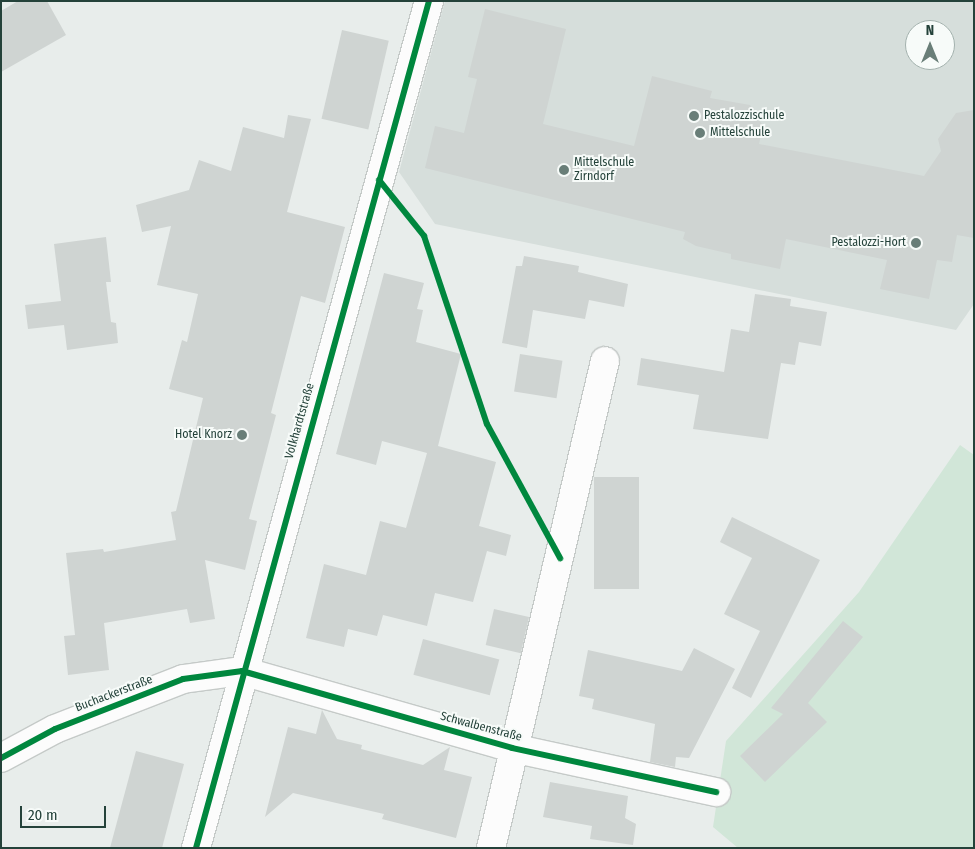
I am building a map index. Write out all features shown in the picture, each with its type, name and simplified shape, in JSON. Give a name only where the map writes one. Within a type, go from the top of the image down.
[{"type":"street","name":"Volkhardtstraße","points":[[196,848],[242,671],[428,1]]},
{"type":"street","name":"Schwalbenstraße","points":[[491,848],[512,748],[605,361]]},
{"type":"street","name":"Schwalbenstraße","points":[[242,671],[512,748],[716,792]]},
{"type":"street","name":"Buchackerstraße","points":[[1,758],[54,729],[183,679],[242,671]]},
{"type":"shaded area","name":"Pestalozzischule","points":[[445,1],[974,1],[974,304],[956,330],[435,224],[399,172]]},
{"type":"green space","points":[[960,445],[974,455],[974,848],[738,848],[713,827],[726,741],[859,592]]},
{"type":"building","points":[[18,1],[47,1],[66,35],[1,72],[1,11]]},
{"type":"building","points":[[485,9],[566,29],[543,124],[634,146],[652,76],[712,91],[710,98],[750,105],[763,126],[759,144],[924,176],[941,151],[938,139],[956,113],[974,110],[974,238],[957,235],[952,262],[937,260],[929,299],[880,289],[887,260],[786,239],[780,269],[731,259],[731,254],[696,246],[683,239],[685,232],[425,168],[435,126],[464,133],[477,79],[468,77]]},
{"type":"building","points":[[342,30],[389,41],[368,129],[322,119]]},
{"type":"building","points":[[288,115],[311,119],[287,212],[345,227],[325,303],[301,296],[271,413],[276,415],[249,519],[257,521],[245,570],[205,560],[215,619],[190,623],[187,609],[104,623],[109,670],[68,675],[64,636],[75,635],[66,553],[103,549],[104,552],[176,540],[171,512],[176,511],[203,398],[169,389],[182,340],[187,342],[198,294],[157,285],[171,226],[142,232],[136,205],[189,190],[199,160],[231,171],[243,127],[284,138]]},
{"type":"building","points":[[106,237],[111,282],[106,282],[111,322],[116,323],[118,343],[67,350],[64,325],[28,329],[25,305],[61,301],[54,244]]},
{"type":"building","points":[[524,256],[579,266],[578,272],[628,284],[624,307],[589,300],[585,319],[533,310],[527,348],[502,343],[516,266],[522,266]]},
{"type":"building","points":[[384,273],[424,283],[417,309],[423,310],[416,342],[461,354],[438,446],[496,462],[479,526],[511,535],[506,556],[487,551],[473,602],[435,593],[427,626],[383,615],[377,636],[348,629],[344,647],[306,638],[324,564],[366,575],[380,521],[406,528],[427,453],[382,441],[376,465],[336,454]]},
{"type":"building","points":[[755,294],[791,299],[790,306],[827,312],[821,346],[799,342],[795,365],[781,363],[768,439],[693,429],[699,395],[637,385],[641,358],[724,372],[731,329],[749,332]]},
{"type":"building","points":[[520,354],[562,361],[557,398],[514,392]]},
{"type":"building","points":[[594,477],[639,477],[639,589],[594,589]]},
{"type":"building","points":[[732,517],[820,560],[751,698],[732,688],[760,631],[724,614],[752,558],[720,542]]},
{"type":"building","points":[[494,609],[529,617],[521,653],[486,645]]},
{"type":"building","points":[[843,621],[863,637],[808,703],[827,722],[765,782],[740,756],[783,714],[771,708]]},
{"type":"building","points":[[423,639],[499,659],[490,695],[413,675]]},
{"type":"building","points":[[694,648],[735,669],[689,758],[676,757],[675,767],[650,762],[655,724],[592,709],[594,699],[579,696],[588,650],[682,671]]},
{"type":"building","points":[[322,710],[337,739],[362,745],[361,749],[423,765],[450,747],[444,770],[472,777],[456,838],[382,819],[384,814],[293,793],[265,817],[288,727],[316,734]]},
{"type":"building","points":[[136,751],[184,764],[162,848],[110,848]]},
{"type":"building","points":[[550,782],[628,796],[625,818],[636,824],[633,845],[590,839],[592,826],[543,817]]},
{"type":"cycle path","points":[[196,848],[429,1]]},
{"type":"cycle path","points":[[379,180],[424,236],[487,424],[560,558]]},
{"type":"cycle path","points":[[1,758],[55,729],[183,679],[242,671],[512,748],[716,792]]},
{"type":"place","name":"Pestalozzischule","points":[[694,116]]},
{"type":"place","name":"Mittelschule","points":[[700,133]]},
{"type":"place","name":"Mittelschule Zirndorf","points":[[564,170]]},
{"type":"place","name":"Pestalozzi-Hort","points":[[916,243]]},
{"type":"place","name":"Hotel Knorz","points":[[242,435]]}]
